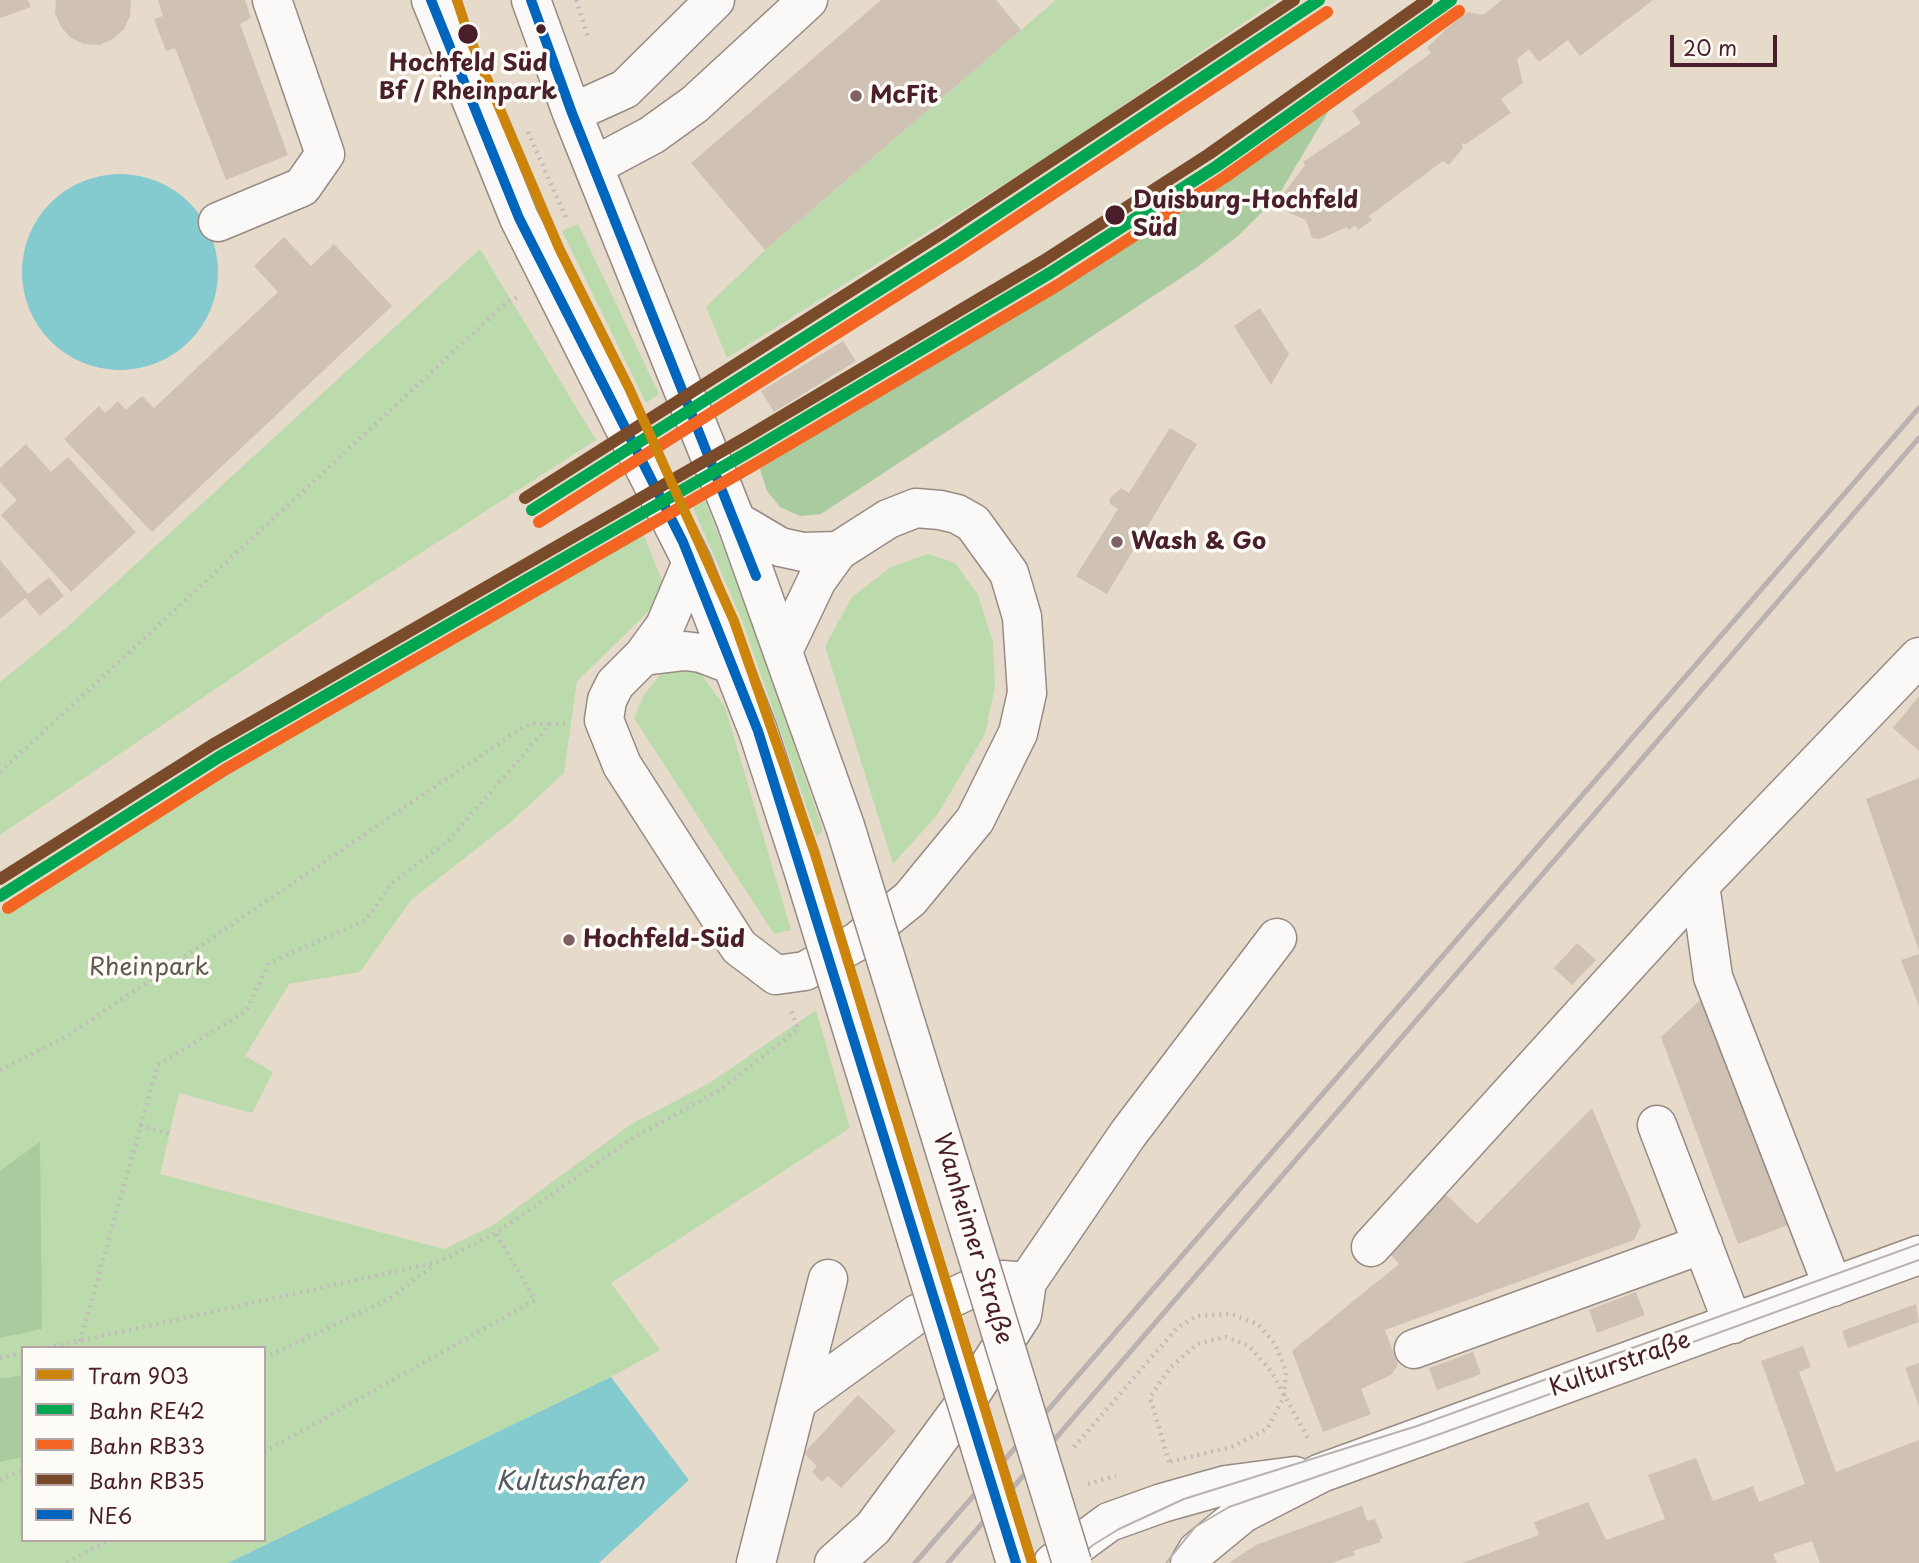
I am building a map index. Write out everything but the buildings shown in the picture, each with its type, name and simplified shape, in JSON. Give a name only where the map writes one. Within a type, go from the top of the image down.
[{"type":"street","points":[[218,222],[302,187],[325,154],[272,0]]},
{"type":"street","points":[[431,0],[519,218],[692,562],[758,731],[1016,1563]]},
{"type":"street","name":"Wanheimer Straße","points":[[531,0],[572,113],[736,521],[845,826],[1072,1563]]},
{"type":"street","points":[[572,113],[625,89],[715,0]]},
{"type":"street","points":[[594,166],[652,135],[695,104],[808,0]]},
{"type":"street","points":[[692,562],[665,626],[643,656],[615,684],[607,700],[604,720],[622,765],[739,947],[776,975],[806,971],[858,941],[910,899],[975,820],[1018,733],[1027,693],[1022,617],[1009,573],[972,523],[957,514],[916,508],[888,519],[838,551],[817,580],[783,651]]},
{"type":"street","points":[[736,521],[780,547],[803,552],[838,551]]},
{"type":"street","points":[[643,656],[685,651],[701,653],[733,666]]},
{"type":"street","points":[[1371,1247],[1700,886],[1919,657]]},
{"type":"street","points":[[1700,886],[1713,977],[1833,1287]]},
{"type":"street","points":[[834,1563],[873,1528],[963,1406],[1022,1315],[1027,1282],[1128,1134],[1277,938]]},
{"type":"street","points":[[1657,1125],[1733,1324]]},
{"type":"street","points":[[1414,1349],[1703,1244]]},
{"type":"street","name":"Kulturstraße","points":[[1321,1473],[1919,1255]]},
{"type":"street","points":[[756,1563],[828,1279]]},
{"type":"street","points":[[797,1401],[917,1314],[977,1286],[1002,1280],[1027,1282]]},
{"type":"street","points":[[1053,1563],[1109,1522],[1162,1503],[1226,1485],[1321,1473]]},
{"type":"street","points":[[1190,1563],[1197,1550],[1244,1513],[1321,1473]]},
{"type":"path","points":[[523,121],[566,218]]},
{"type":"path","points":[[0,772],[507,302],[529,292]]},
{"type":"path","points":[[0,1070],[69,1035],[523,727],[533,723],[604,720]]},
{"type":"path","points":[[80,1341],[158,1065],[246,1011],[269,962],[366,920],[392,883],[448,841],[550,724]]},
{"type":"path","points":[[266,1357],[388,1299],[438,1262],[496,1233],[636,1136],[720,1090],[798,1028],[776,975]]},
{"type":"path","points":[[140,1125],[170,1134]]},
{"type":"path","points":[[266,1451],[535,1300],[496,1233]]},
{"type":"path","points":[[56,1346],[438,1262]]},
{"type":"path","points":[[1072,1449],[1177,1328],[1197,1316],[1231,1314],[1258,1324],[1275,1344],[1286,1371],[1284,1397],[1267,1429],[1234,1446],[1169,1462],[1150,1397],[1170,1368],[1197,1344],[1226,1337],[1249,1346],[1271,1371],[1311,1444],[1321,1473]]},
{"type":"path","points":[[0,1357],[21,1353]]},
{"type":"path","points":[[0,1480],[21,1471]]},
{"type":"path","points":[[67,1563],[104,1542]]},
{"type":"green space","points":[[1056,0],[1277,0],[1055,152],[727,358],[706,307],[765,250]]},
{"type":"green space","points":[[1331,107],[1278,196],[1238,236],[1196,268],[821,514],[800,516],[780,507],[767,491],[760,469],[1175,211]]},
{"type":"green space","points":[[578,224],[659,394],[646,403],[562,231]]},
{"type":"green space","points":[[480,249],[596,440],[326,614],[0,835],[0,682],[65,629]]},
{"type":"green space","points":[[703,496],[751,617],[823,831],[817,837],[742,620],[691,503]]},
{"type":"green space","name":"Rheinpark","points":[[642,531],[665,588],[649,611],[577,681],[564,773],[512,821],[411,900],[360,972],[289,984],[245,1056],[273,1072],[252,1113],[179,1093],[160,1174],[444,1249],[492,1226],[630,1125],[711,1082],[816,1010],[850,1128],[611,1283],[660,1350],[611,1377],[228,1563],[0,1563],[0,912],[142,819],[373,682]]},
{"type":"green space","points":[[928,554],[955,563],[978,595],[993,642],[995,687],[985,734],[937,815],[893,864],[825,646],[852,597],[891,567]]},
{"type":"green space","points":[[682,668],[701,674],[725,707],[791,930],[774,934],[634,718],[644,695],[659,676]]},
{"type":"green space","points":[[40,1142],[42,1329],[0,1338],[0,1171]]},
{"type":"green space","points":[[21,1375],[21,1457],[0,1462],[0,1379]]},
{"type":"water","points":[[120,174],[158,181],[189,203],[211,234],[218,272],[211,310],[189,341],[158,363],[120,370],[82,363],[51,341],[29,310],[22,272],[29,234],[51,203],[82,181]]},
{"type":"water","name":"Kultushafen","points":[[611,1377],[689,1480],[599,1563],[228,1563]]},
{"type":"tram line","name":"903","points":[[457,0],[468,34],[559,248],[629,388],[734,621],[815,854],[1032,1563]]},
{"type":"tram line","points":[[1072,1563],[1093,1545],[1119,1529],[1184,1499],[1417,1426],[1919,1244]]},
{"type":"tram line","points":[[1166,1563],[1195,1527],[1229,1507],[1440,1434],[1919,1260]]},
{"type":"railway","points":[[915,1563],[1919,408]]},
{"type":"railway","points":[[948,1563],[1919,438]]},
{"type":"rail line","name":"RB35","points":[[525,498],[944,232],[1294,0]]},
{"type":"rail line","name":"RE42","points":[[532,510],[952,244],[1319,0]]},
{"type":"rail line","name":"RB35","points":[[0,879],[212,745],[745,438],[1043,261],[1209,154],[1427,0]]},
{"type":"rail line","name":"RE42","points":[[0,896],[219,757],[752,450],[1050,273],[1217,166],[1451,0]]},
{"type":"rail line","name":"RB33","points":[[8,908],[226,769],[759,462],[1058,285],[1225,177],[1459,11]]},
{"type":"rail line","name":"RB33","points":[[539,522],[959,256],[1327,12]]},
{"type":"transit line","name":"NE6","points":[[431,0],[519,218],[683,542],[758,731],[1016,1563]]},
{"type":"transit line","name":"NE6","points":[[531,0],[572,113],[756,576]]},
{"type":"place","name":"Hochfeld Süd Bf / Rheinpark","points":[[468,34]]},
{"type":"place","name":"McFit","points":[[856,96]]},
{"type":"place","name":"Duisburg-Hochfeld Süd","points":[[1115,215]]},
{"type":"place","name":"Wash & Go","points":[[1117,542]]},
{"type":"place","name":"Hochfeld-Süd","points":[[569,940]]}]
